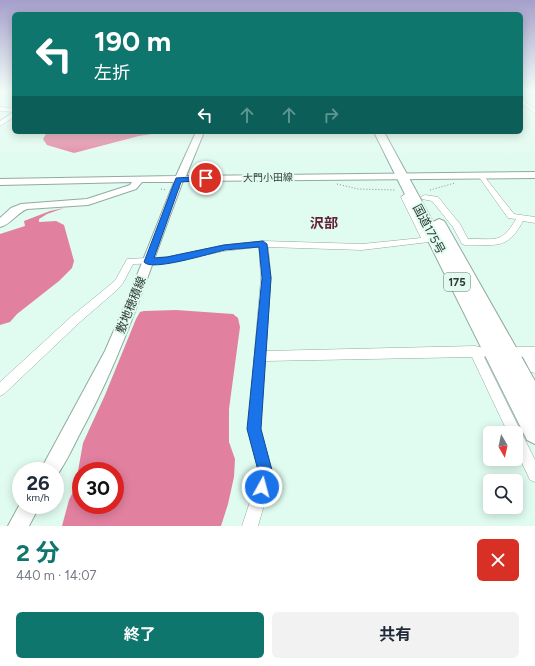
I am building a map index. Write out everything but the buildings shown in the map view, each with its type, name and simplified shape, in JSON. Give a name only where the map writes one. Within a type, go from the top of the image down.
[{"type":"highway","name":"国道175号","points":[[380,134],[402,180],[422,193],[535,402]]},
{"type":"highway","name":"国道175号","points":[[388,134],[402,180]]},
{"type":"highway","name":"国道175号","points":[[422,193],[535,432]]},
{"type":"main road","name":"敷地穂積線","points":[[54,462],[112,352],[177,186],[199,134]]},
{"type":"main road","name":"大門小田線","points":[[0,182],[139,180],[177,186],[332,176],[402,180],[535,175]]},
{"type":"main road","points":[[0,224],[15,210],[25,206],[88,202],[133,188],[139,180]]},
{"type":"main road","points":[[18,526],[25,514]]},
{"type":"street","points":[[0,124],[12,116]]},
{"type":"street","points":[[482,177],[492,193],[511,216],[535,220]]},
{"type":"street","points":[[0,390],[76,319],[109,292],[120,281],[130,261],[148,262],[167,260],[224,248],[263,244],[362,247],[426,240],[405,197],[422,193],[435,199],[457,226],[465,242],[502,241],[511,234],[521,218]]},
{"type":"street","points":[[250,526],[266,474],[254,429],[266,278],[263,244]]},
{"type":"street","points":[[261,356],[480,352],[512,426]]},
{"type":"street","points":[[526,352],[535,368]]},
{"type":"street","points":[[523,450],[535,475]]},
{"type":"path","points":[[332,176],[333,183],[348,188],[402,180]]},
{"type":"path","points":[[422,193],[453,184],[469,177]]},
{"type":"shaded area","points":[[46,134],[152,134],[74,153],[47,145],[43,139]]},
{"type":"shaded area","points":[[64,208],[47,214],[39,219],[39,222],[56,221],[64,225],[74,261],[72,268],[59,281],[17,314],[10,322],[0,325],[0,234],[25,226],[24,221],[50,211]]},
{"type":"shaded area","points":[[176,310],[233,314],[238,318],[240,327],[229,409],[229,442],[235,459],[234,477],[221,526],[62,526],[72,494],[72,514],[124,514],[124,462],[80,462],[83,443],[140,312]]},
{"type":"district","name":"沢部","points":[[324,223]]},
{"type":"route","points":[[206,178],[178,180],[148,262],[167,260],[224,248],[263,244],[266,278],[254,429],[266,474],[262,487]]}]
